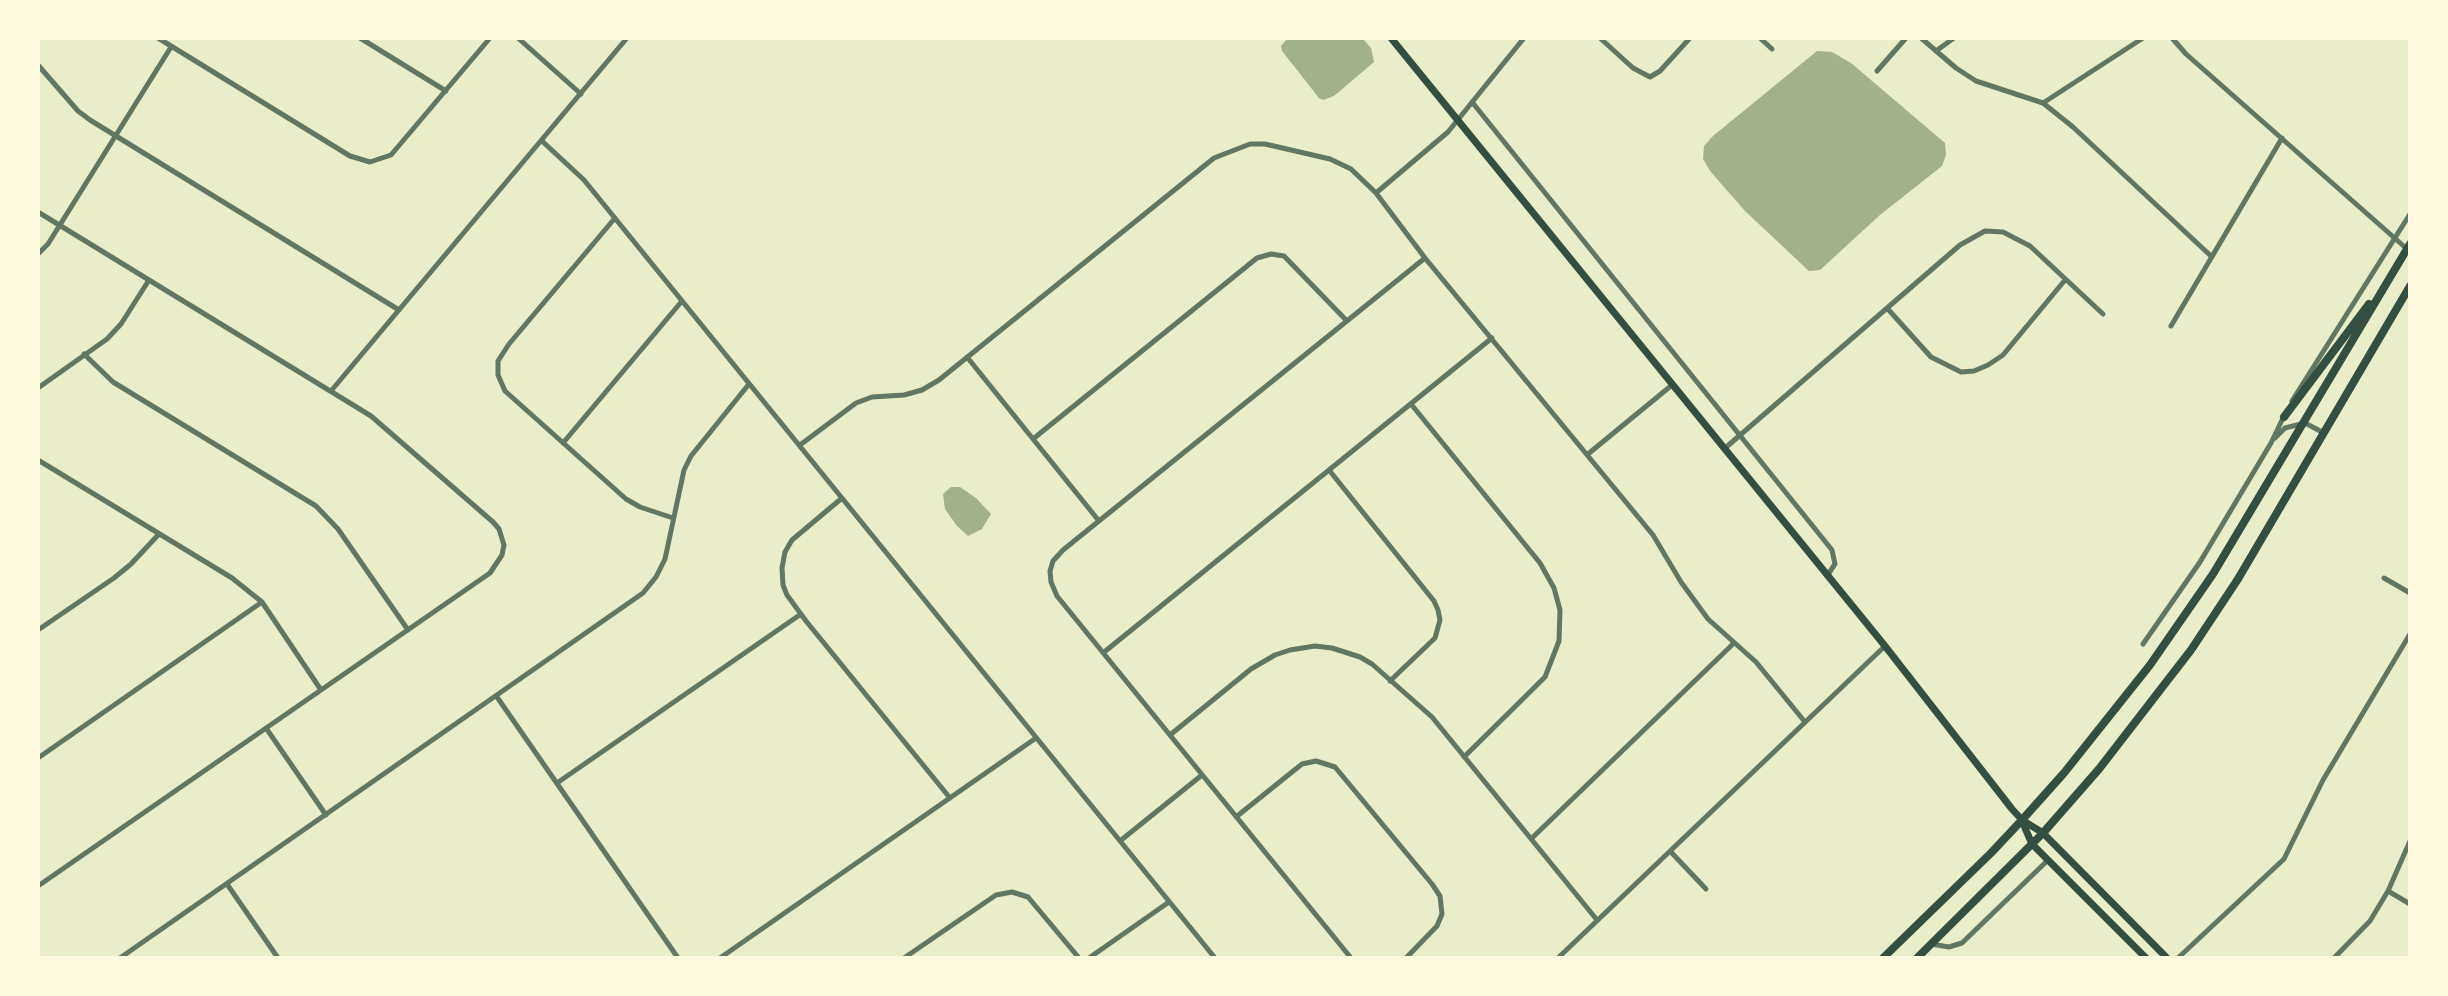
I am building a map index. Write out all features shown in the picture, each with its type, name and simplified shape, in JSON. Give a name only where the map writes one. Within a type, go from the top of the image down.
[{"type":"main road","points":[[1391,38],[1885,646],[2022,820],[2032,844],[2146,957]]},
{"type":"main road","points":[[1883,957],[1991,853],[2064,773],[2126,699],[2174,634],[2213,574],[2409,248]]},
{"type":"main road","points":[[2284,417],[2392,274]]},
{"type":"main road","points":[[1917,957],[2043,833],[2099,769],[2191,650],[2238,579],[2410,286]]},
{"type":"main road","points":[[2022,820],[2043,833],[2167,957]]},
{"type":"street","points":[[158,38],[364,162],[379,161],[391,155],[490,38]]},
{"type":"street","points":[[360,38],[446,91]]},
{"type":"street","points":[[518,38],[581,94]]},
{"type":"street","points":[[331,391],[627,38]]},
{"type":"street","points":[[1376,193],[1448,132],[1524,38]]},
{"type":"street","points":[[1600,38],[1633,68],[1650,76],[1660,71],[1690,38]]},
{"type":"street","points":[[1760,38],[1772,50]]},
{"type":"street","points":[[1877,71],[1906,38]]},
{"type":"street","points":[[1921,38],[1976,81],[2043,103],[2073,127],[2212,257]]},
{"type":"street","points":[[1936,51],[1954,38]]},
{"type":"street","points":[[2043,103],[2143,38]]},
{"type":"street","points":[[2172,38],[2394,238],[2409,248]]},
{"type":"street","points":[[38,254],[60,225],[171,47]]},
{"type":"street","points":[[38,65],[78,111],[399,310]]},
{"type":"street","points":[[1472,102],[1832,551],[1835,564],[1827,576]]},
{"type":"street","points":[[2171,326],[2282,138]]},
{"type":"street","points":[[542,141],[584,180],[1215,957]]},
{"type":"street","points":[[800,445],[856,403],[872,397],[904,395],[922,390],[939,380],[1214,158],[1250,144],[1265,144],[1330,159],[1351,169],[1376,193],[1425,258],[1653,535],[1681,582],[1708,619],[1756,662],[1805,722]]},
{"type":"street","points":[[38,212],[370,415],[493,522],[502,536],[502,555],[490,573],[38,886]]},
{"type":"street","points":[[2143,644],[2200,562],[2326,345],[2410,214]]},
{"type":"street","points":[[615,218],[509,344],[498,361],[498,375],[505,391],[626,499],[640,507],[673,518]]},
{"type":"street","points":[[1724,449],[1960,246],[1984,231],[1993,229],[2030,246],[2103,314]]},
{"type":"street","points":[[1033,439],[1257,258],[1271,254],[1284,256],[1346,320]]},
{"type":"street","points":[[1350,957],[1057,596],[1050,571],[1053,561],[1063,550],[1425,258]]},
{"type":"street","points":[[38,388],[107,339],[121,324],[149,280]]},
{"type":"street","points":[[1887,308],[1931,357],[1961,372],[1974,371],[2003,355],[2065,280]]},
{"type":"street","points":[[563,443],[682,301]]},
{"type":"street","points":[[1103,653],[1492,338]]},
{"type":"street","points":[[84,354],[113,382],[316,506],[338,529],[408,630]]},
{"type":"street","points":[[967,357],[1099,521]]},
{"type":"street","points":[[120,957],[643,593],[656,577],[665,559],[680,480],[691,456],[749,384]]},
{"type":"street","points":[[1588,454],[1672,385]]},
{"type":"street","points":[[1411,404],[1540,563],[1554,589],[1560,610],[1559,641],[1545,677],[1464,757]]},
{"type":"street","points":[[2271,443],[2285,428],[2305,423],[2325,433]]},
{"type":"street","points":[[38,460],[232,578],[262,602],[321,690]]},
{"type":"street","points":[[1329,470],[1434,601],[1438,610],[1440,620],[1435,638],[1391,681]]},
{"type":"street","points":[[842,498],[797,533],[785,552],[783,585],[801,614],[950,798]]},
{"type":"street","points":[[38,630],[122,571],[159,534]]},
{"type":"street","points":[[2384,578],[2410,593]]},
{"type":"street","points":[[38,758],[262,602]]},
{"type":"street","points":[[557,783],[801,614]]},
{"type":"street","points":[[2178,957],[2284,859],[2323,780],[2410,635]]},
{"type":"street","points":[[1531,839],[1734,643]]},
{"type":"street","points":[[1170,735],[1251,669],[1275,655],[1315,646],[1345,651],[1372,664],[1432,716],[1597,920]]},
{"type":"street","points":[[1558,957],[1885,646]]},
{"type":"street","points":[[497,696],[678,957]]},
{"type":"street","points":[[266,728],[326,815]]},
{"type":"street","points":[[720,957],[1037,738]]},
{"type":"street","points":[[1236,817],[1302,764],[1316,761],[1335,767],[1440,895],[1442,914],[1437,926],[1406,957]]},
{"type":"street","points":[[1120,841],[1202,775]]},
{"type":"street","points":[[2334,957],[2371,921],[2388,891],[2410,841]]},
{"type":"street","points":[[1670,851],[1706,889]]},
{"type":"street","points":[[1931,944],[1949,947],[1962,943],[2047,861]]},
{"type":"street","points":[[227,884],[278,957]]},
{"type":"street","points":[[2388,891],[2410,905]]},
{"type":"street","points":[[904,957],[996,895],[1012,892],[1028,897],[1079,957]]},
{"type":"street","points":[[1089,957],[1170,902]]},
{"type":"shaded area","points":[[1288,38],[1363,39],[1371,48],[1374,62],[1334,96],[1323,100],[1282,51],[1281,46]]},
{"type":"shaded area","points":[[1817,51],[1832,52],[1851,63],[1945,143],[1946,155],[1942,166],[1880,215],[1820,270],[1809,271],[1745,211],[1703,159],[1704,146],[1713,136]]},
{"type":"shaded area","points":[[951,487],[960,487],[976,498],[991,514],[982,529],[968,536],[957,526],[945,509],[943,494]]}]
